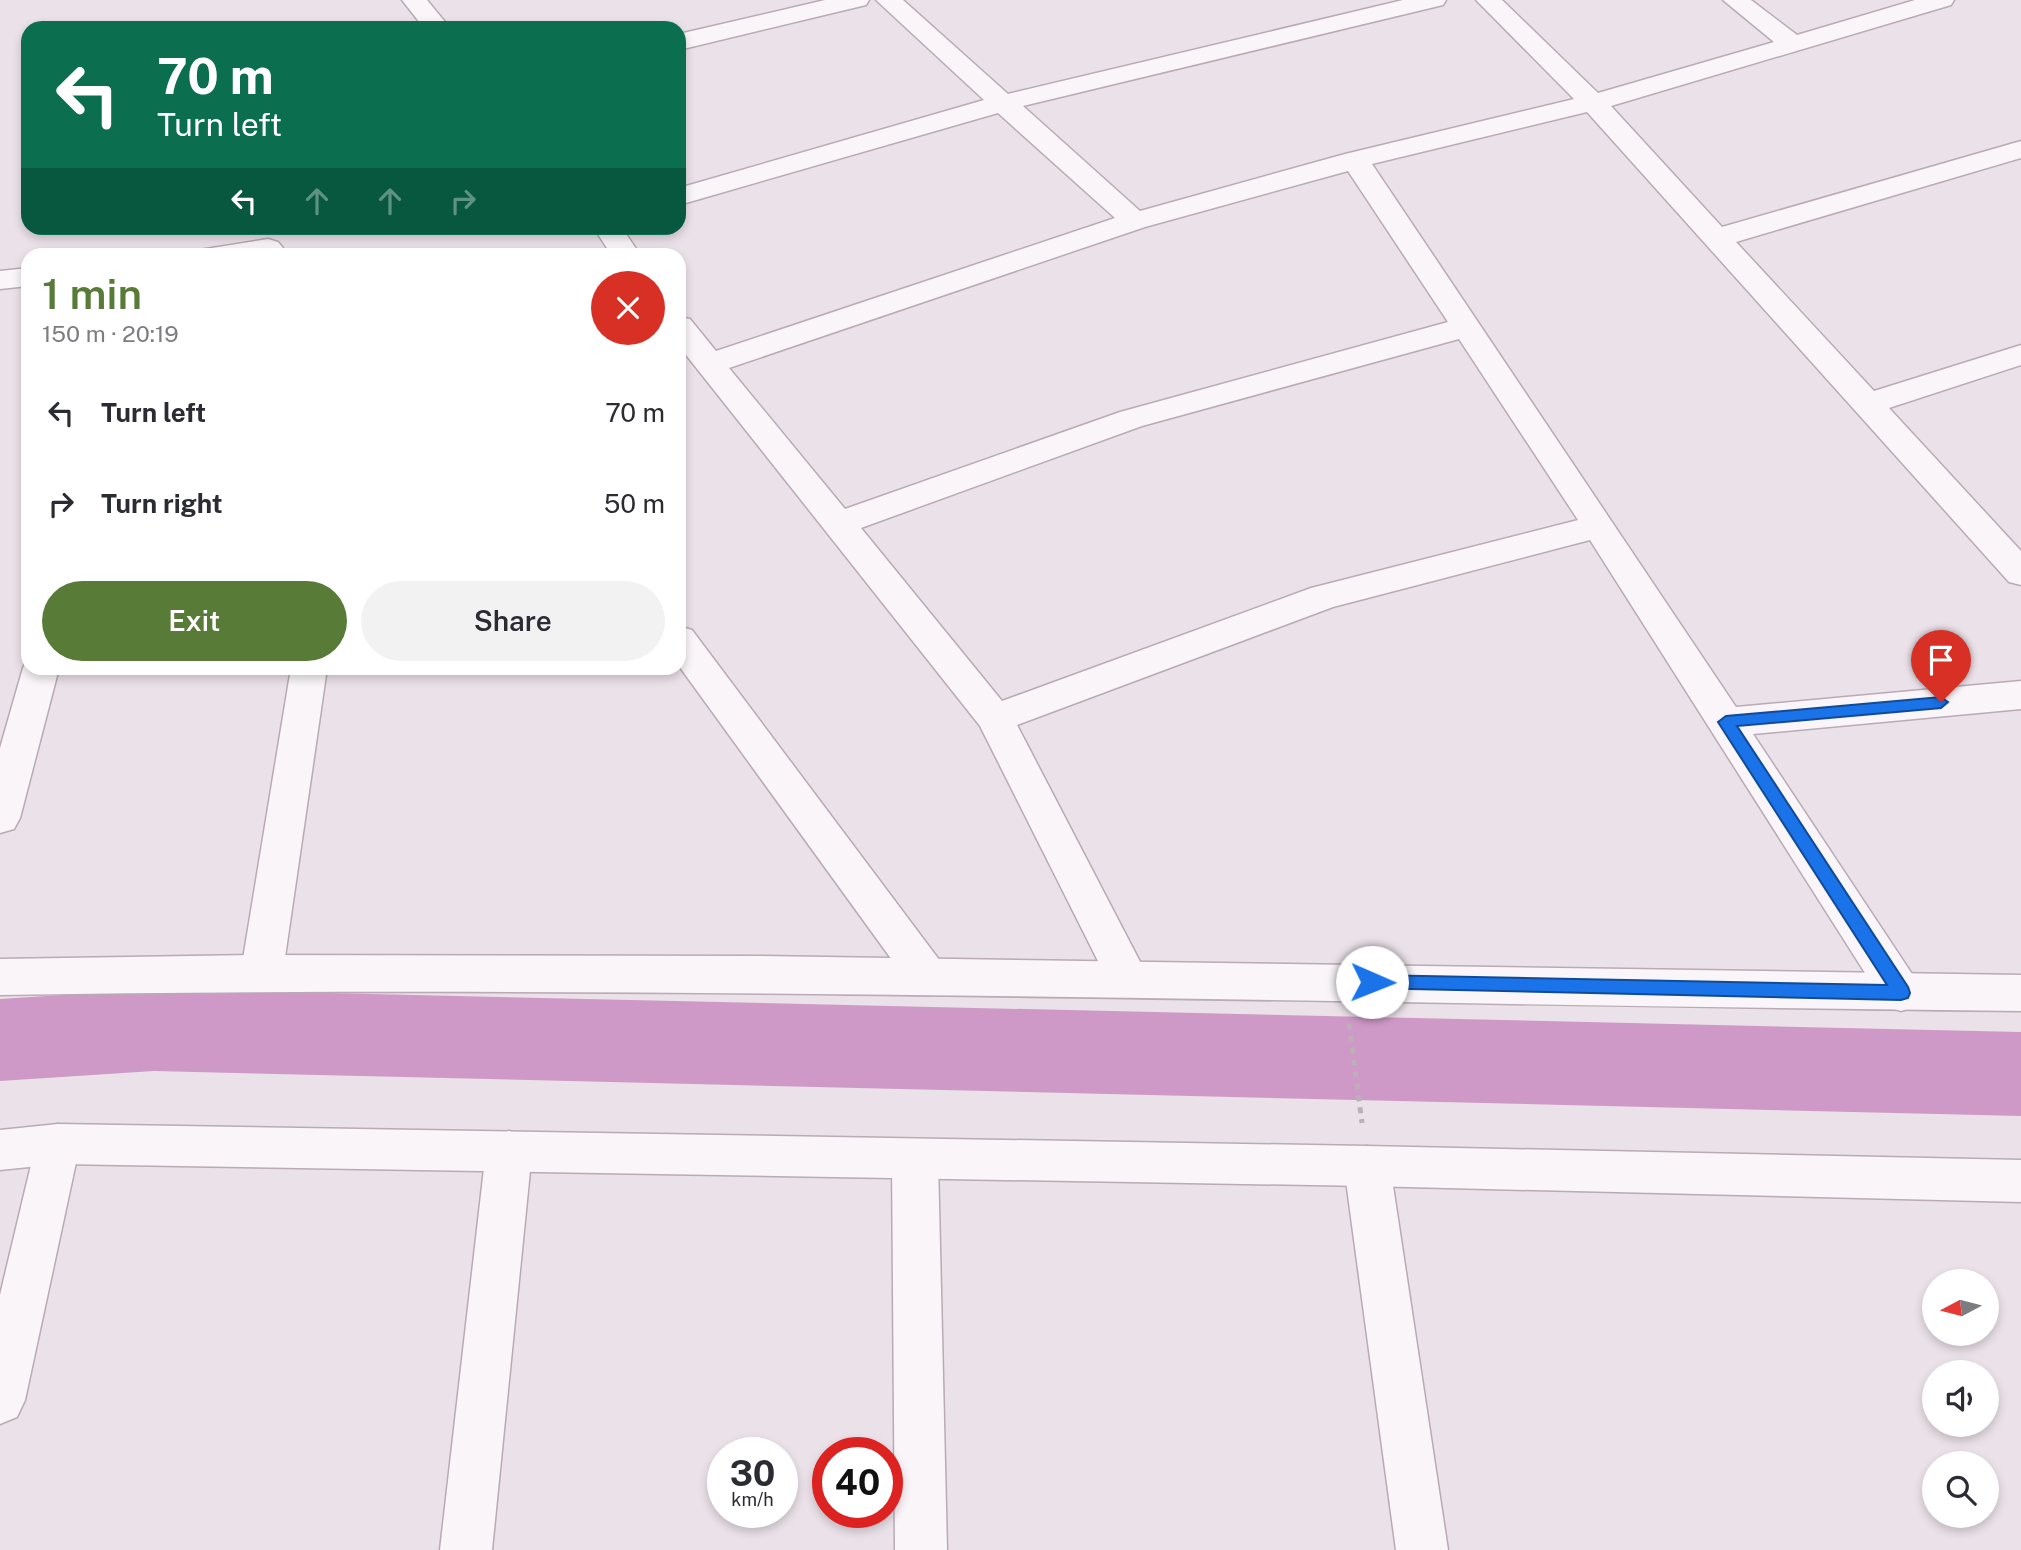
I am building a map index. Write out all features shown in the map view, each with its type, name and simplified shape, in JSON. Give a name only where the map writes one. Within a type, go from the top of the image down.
[{"type":"street","points":[[414,0],[431,21]]},
{"type":"street","points":[[686,40],[857,0]]},
{"type":"street","points":[[888,0],[1135,221]]},
{"type":"street","points":[[686,195],[1003,103],[1434,0]]},
{"type":"street","points":[[1488,0],[1593,103],[2021,573]]},
{"type":"street","points":[[1735,0],[1794,44]]},
{"type":"street","points":[[709,364],[1135,221],[1355,160],[1593,103],[1942,0]]},
{"type":"street","points":[[1717,238],[2021,149]]},
{"type":"street","points":[[1355,160],[1599,526],[1901,993]]},
{"type":"street","points":[[247,248],[266,244]]},
{"type":"street","points":[[0,280],[21,278]]},
{"type":"street","points":[[838,524],[1131,419],[1466,327]]},
{"type":"street","points":[[686,335],[995,718],[1128,979]]},
{"type":"street","points":[[1868,404],[2021,355]]},
{"type":"street","points":[[995,718],[1324,597],[1599,526]]},
{"type":"street","points":[[686,649],[928,977]]},
{"type":"street","points":[[0,818],[39,675]]},
{"type":"street","points":[[262,971],[308,675]]},
{"type":"street","points":[[1726,722],[2021,695]]},
{"type":"street","points":[[0,977],[262,971],[1128,979],[2021,993]]},
{"type":"street","points":[[0,1150],[58,1144],[1367,1166],[2021,1181]]},
{"type":"street","points":[[0,1400],[58,1144]]},
{"type":"street","points":[[466,1550],[509,1151]]},
{"type":"street","points":[[915,1160],[921,1550]]},
{"type":"street","points":[[1367,1166],[1422,1550]]},
{"type":"path","points":[[1344,982],[1367,1166]]},
{"type":"waterway","points":[[0,1040],[154,1030],[2021,1074]]},
{"type":"route","points":[[1372,982],[1901,993],[1726,722],[1941,702]]}]
